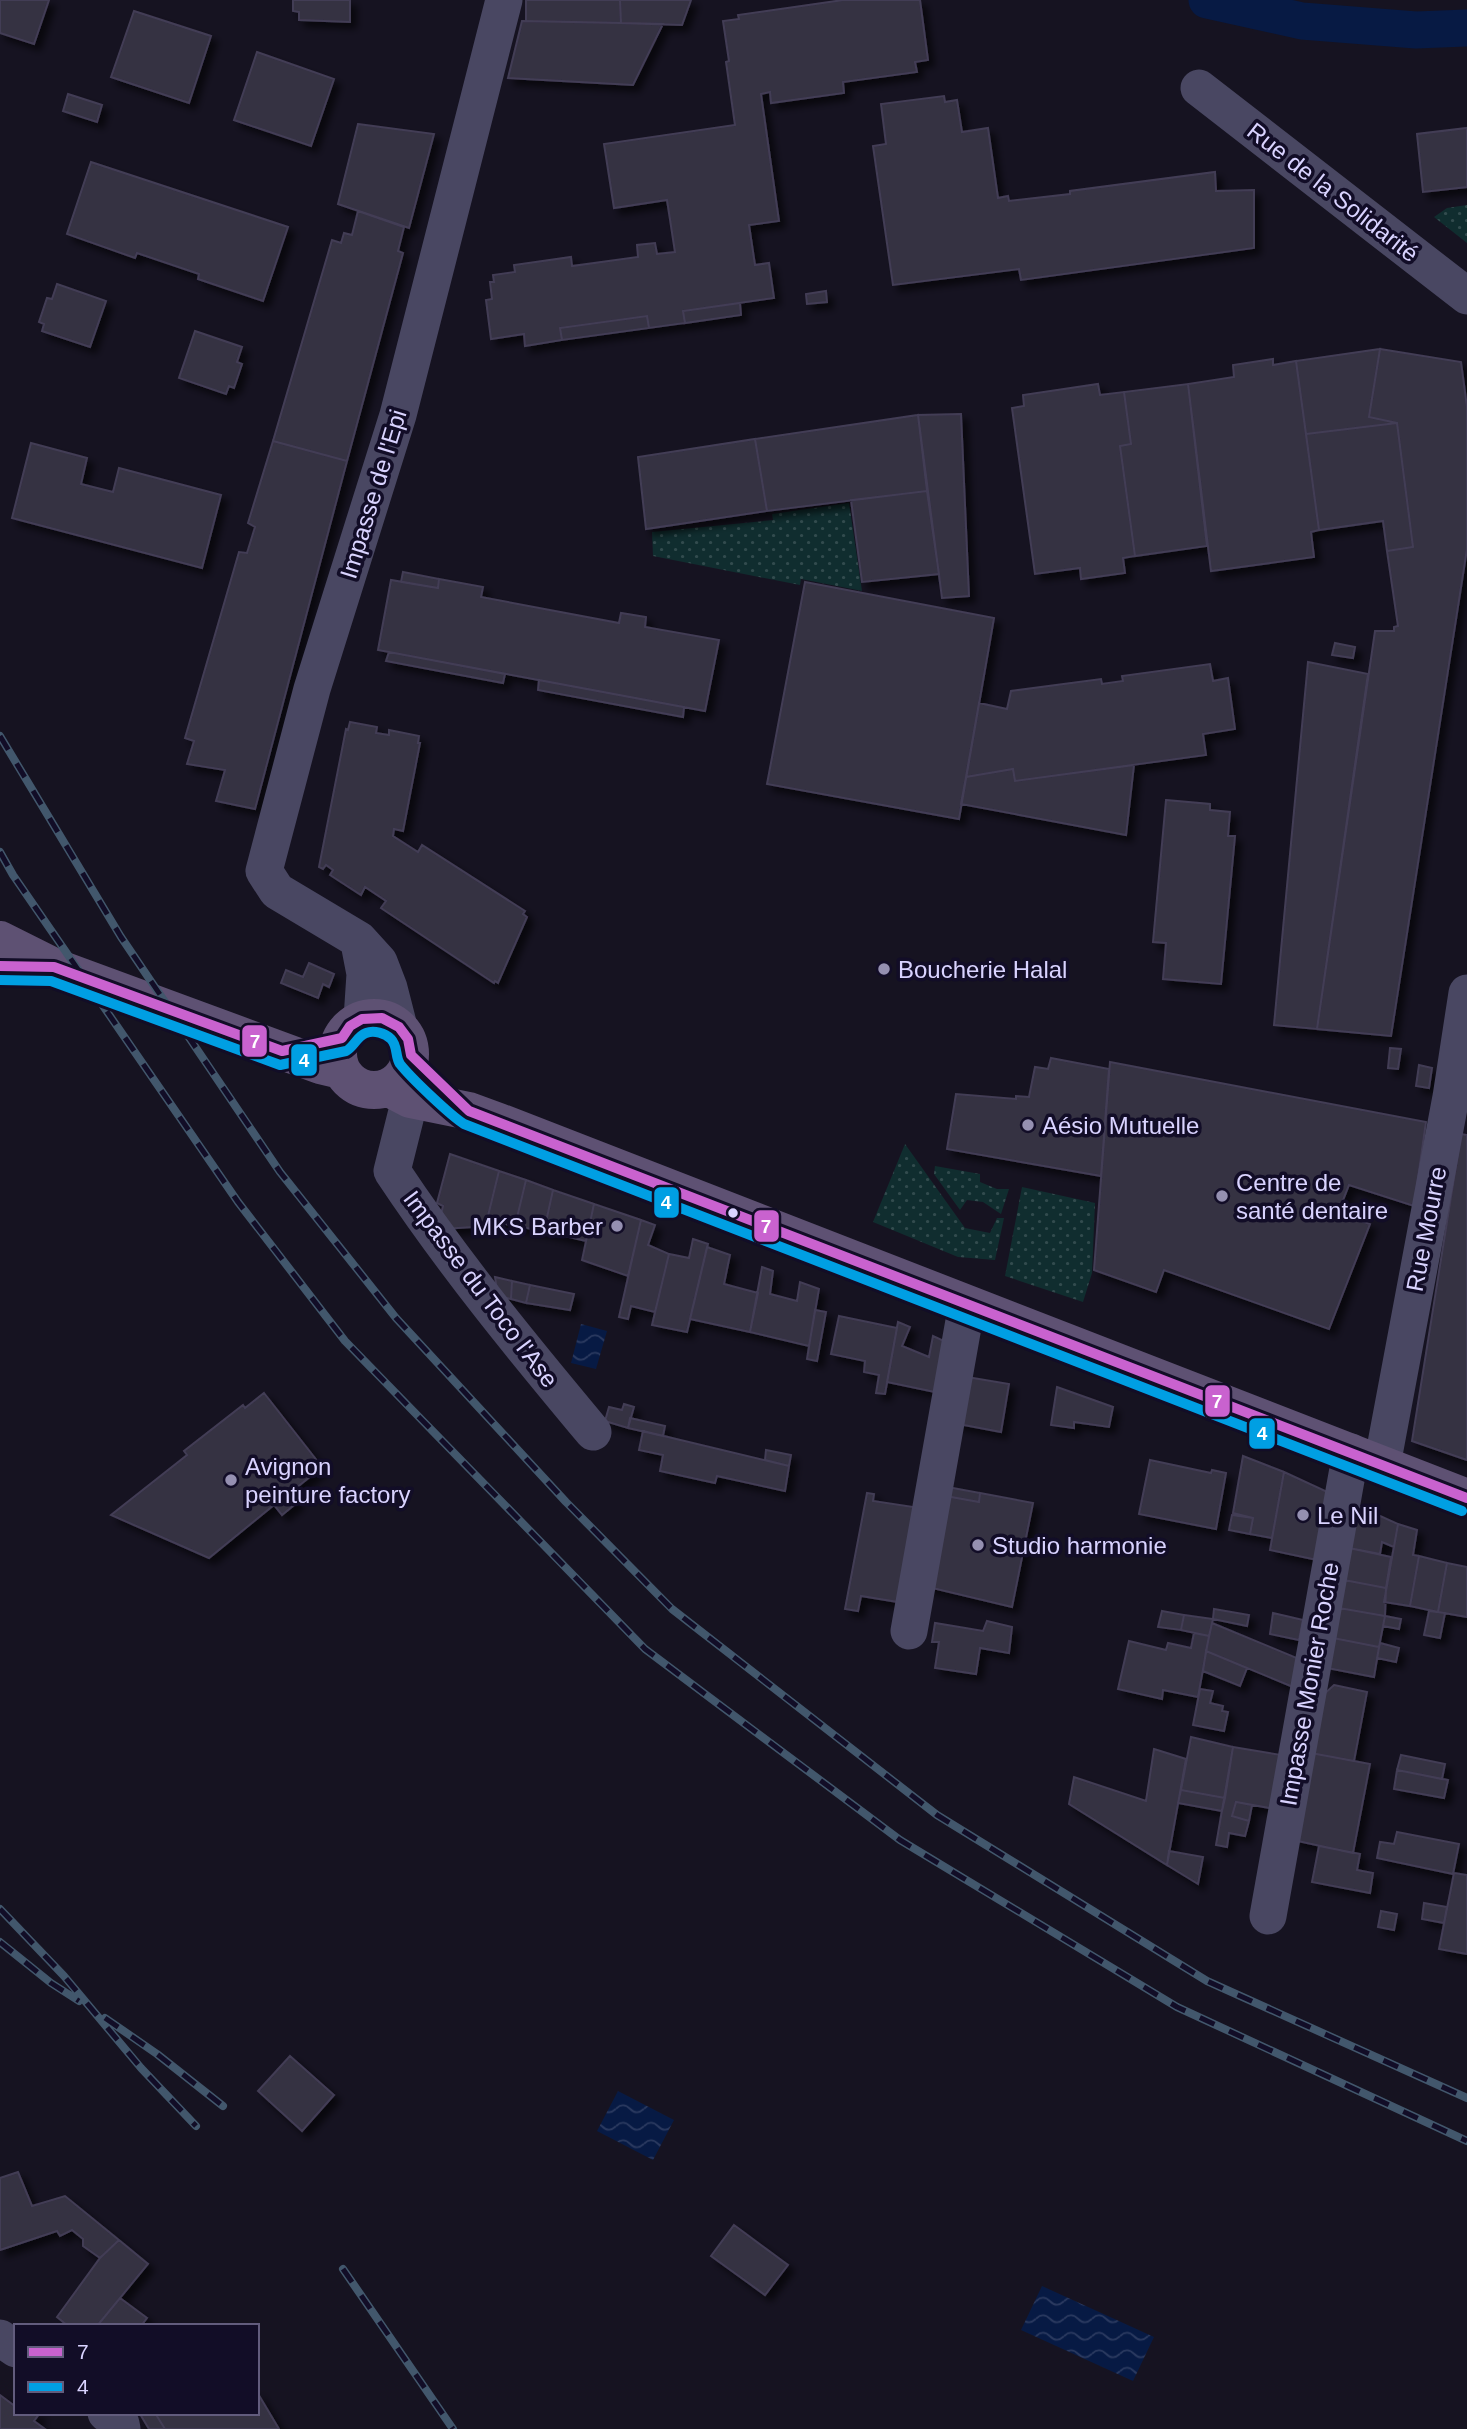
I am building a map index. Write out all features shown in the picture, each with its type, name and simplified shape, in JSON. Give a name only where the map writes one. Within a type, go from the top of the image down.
[{"type":"main road","points":[[0,940],[54,967],[282,1051],[371,1042],[469,1111]]},
{"type":"main road","points":[[0,966],[54,967]]},
{"type":"main road","points":[[371,1042],[409,1069],[400,1080],[399,1093]]},
{"type":"main road","points":[[371,1042],[350,1081],[362,1088],[399,1093],[469,1111],[1467,1498]]},
{"type":"street","name":"Impasse de l'Epi","points":[[371,1042],[389,988],[379,962],[359,940],[277,891],[264,871],[312,689],[398,415],[504,0]]},
{"type":"street","name":"Rue de la Solidarité","points":[[1199,88],[1467,296]]},
{"type":"street","name":"Rue Mourre","points":[[1366,1459],[1451,1097],[1467,993]]},
{"type":"street","name":"Impasse du Toco l'Ase","points":[[399,1093],[392,1171],[496,1316],[593,1432]]},
{"type":"street","points":[[909,1631],[967,1304]]},
{"type":"street","name":"Impasse Monier Roche","points":[[1268,1916],[1366,1459]]},
{"type":"street","points":[[109,2415],[121,2424],[122,2429]]},
{"type":"green space","points":[[1467,205],[1467,243],[1434,217],[1447,208]]},
{"type":"green space","points":[[849,503],[862,591],[801,579],[800,585],[653,556],[652,532],[773,520],[772,514]]},
{"type":"green space","points":[[905,1144],[965,1228],[990,1233],[997,1218],[1004,1218],[995,1260],[958,1257],[873,1222]]},
{"type":"green space","points":[[935,1166],[980,1174],[980,1182],[997,1189],[1009,1189],[1001,1214],[983,1202],[967,1200],[960,1210],[934,1174]]},
{"type":"green space","points":[[1022,1187],[1095,1203],[1092,1273],[1083,1302],[1005,1276]]},
{"type":"water","points":[[581,1324],[607,1331],[596,1369],[571,1363]]},
{"type":"water","points":[[618,2091],[674,2120],[653,2160],[597,2131]]},
{"type":"water","points":[[1042,2286],[1154,2337],[1133,2381],[1021,2330]]},
{"type":"building","points":[[0,0],[49,0],[34,44],[0,33]]},
{"type":"building","points":[[293,0],[350,0],[350,22],[299,20],[299,12],[293,11]]},
{"type":"building","points":[[526,0],[620,0],[621,23],[526,21]]},
{"type":"building","points":[[620,0],[691,0],[682,25],[621,23]]},
{"type":"building","points":[[843,0],[920,0],[928,60],[915,62],[917,72],[843,82],[844,93],[771,103],[770,92],[761,94],[779,221],[749,225],[755,265],[769,263],[774,298],[683,311],[685,323],[649,328],[647,316],[560,328],[562,340],[525,346],[524,334],[491,339],[486,300],[492,299],[490,282],[494,282],[493,275],[515,272],[514,265],[571,257],[572,266],[638,257],[637,245],[655,243],[657,254],[675,252],[667,200],[614,208],[604,144],[735,125],[723,21],[739,19],[738,15]]},
{"type":"building","points":[[134,11],[211,36],[189,103],[111,77]]},
{"type":"building","points":[[522,21],[663,24],[633,85],[508,78]]},
{"type":"building","points":[[257,52],[334,79],[311,146],[234,120]]},
{"type":"building","points":[[68,94],[102,105],[97,122],[63,111]]},
{"type":"building","points":[[944,96],[945,102],[957,100],[962,132],[988,128],[998,198],[1008,196],[1009,201],[1070,194],[1070,191],[1215,172],[1216,191],[1254,190],[1254,248],[1021,280],[1019,269],[893,285],[873,146],[886,144],[881,104]]},
{"type":"building","points":[[358,124],[434,134],[409,228],[338,204]]},
{"type":"building","points":[[1467,128],[1467,187],[1423,192],[1417,134]]},
{"type":"building","points":[[91,162],[288,227],[263,301],[198,279],[199,274],[137,253],[135,258],[67,234]]},
{"type":"building","points":[[358,211],[404,227],[398,251],[403,253],[347,461],[273,441],[332,240],[341,243],[344,233],[352,235]]},
{"type":"building","points":[[57,284],[106,301],[90,347],[42,331],[44,324],[39,322],[47,298],[52,299]]},
{"type":"building","points":[[826,291],[827,302],[807,304],[806,294]]},
{"type":"building","points":[[740,303],[741,315],[685,323],[683,311]]},
{"type":"building","points":[[647,316],[649,328],[562,340],[560,328]]},
{"type":"building","points":[[195,331],[242,347],[237,362],[242,364],[234,388],[229,386],[226,394],[179,378]]},
{"type":"building","points":[[1380,349],[1461,362],[1467,407],[1467,549],[1391,1036],[1317,1029],[1375,631],[1394,631],[1394,627],[1398,626],[1387,551],[1413,547],[1397,423],[1369,417]]},
{"type":"building","points":[[1380,349],[1369,417],[1397,423],[1306,434],[1296,361]]},
{"type":"building","points":[[1273,359],[1273,365],[1296,361],[1319,530],[1311,532],[1314,557],[1211,571],[1188,384],[1234,377],[1233,365]]},
{"type":"building","points":[[1098,384],[1100,395],[1124,392],[1131,444],[1120,446],[1135,556],[1123,558],[1125,573],[1081,579],[1080,568],[1035,574],[1012,408],[1024,406],[1023,395]]},
{"type":"building","points":[[1188,384],[1207,546],[1135,556],[1120,446],[1131,444],[1124,392]]},
{"type":"building","points":[[961,414],[969,596],[942,598],[918,415]]},
{"type":"building","points":[[918,415],[927,491],[767,511],[755,439]]},
{"type":"building","points":[[1397,423],[1413,547],[1387,551],[1383,521],[1319,530],[1306,434]]},
{"type":"building","points":[[755,439],[767,511],[646,529],[638,457]]},
{"type":"building","points":[[273,441],[347,461],[255,809],[216,801],[225,770],[187,764],[194,741],[185,738],[239,552],[247,553],[255,527],[248,523]]},
{"type":"building","points":[[31,443],[87,458],[81,484],[113,492],[119,468],[221,495],[202,568],[12,518]]},
{"type":"building","points":[[927,491],[939,574],[862,582],[851,500]]},
{"type":"building","points":[[403,572],[439,579],[438,588],[401,582]]},
{"type":"building","points":[[439,579],[483,587],[481,597],[619,623],[621,613],[646,617],[645,627],[719,640],[705,711],[378,650],[391,580],[438,588]]},
{"type":"building","points":[[805,582],[994,618],[959,819],[767,784]]},
{"type":"building","points":[[1335,643],[1355,647],[1353,658],[1332,655]]},
{"type":"building","points":[[389,652],[505,674],[503,683],[386,661]]},
{"type":"building","points":[[1308,662],[1368,674],[1317,1029],[1274,1025]]},
{"type":"building","points":[[1210,664],[1213,681],[1228,678],[1235,729],[1203,734],[1206,755],[1015,781],[1013,769],[966,777],[979,703],[1007,709],[1011,691],[1101,679],[1102,684],[1123,681],[1122,676]]},
{"type":"building","points":[[539,680],[684,707],[683,717],[538,690]]},
{"type":"building","points":[[350,722],[377,727],[376,733],[389,735],[389,730],[419,736],[420,743],[403,831],[394,829],[393,836],[418,852],[422,845],[525,911],[523,914],[527,917],[498,983],[494,983],[381,908],[386,901],[365,887],[361,895],[330,875],[333,870],[326,865],[323,869],[319,867],[346,729],[348,730]]},
{"type":"building","points":[[1134,765],[1126,835],[961,804],[966,777],[1013,769],[1015,781]]},
{"type":"building","points":[[1166,800],[1210,804],[1210,810],[1230,812],[1228,836],[1235,836],[1221,984],[1163,979],[1166,943],[1153,942]]},
{"type":"building","points":[[309,963],[334,974],[329,987],[323,984],[318,998],[281,983],[286,970],[303,977]]},
{"type":"building","points":[[1390,1048],[1401,1049],[1398,1069],[1388,1068]]},
{"type":"building","name":"Aésio Mutuelle","points":[[1051,1058],[1109,1069],[1101,1176],[947,1149],[956,1094],[1016,1099],[1016,1096],[1029,1097],[1035,1067],[1048,1069]]},
{"type":"building","name":"Centre de santé dentaire","points":[[1110,1062],[1426,1122],[1414,1206],[1349,1185],[1338,1213],[1370,1224],[1329,1329],[1164,1270],[1156,1292],[1094,1270]]},
{"type":"building","points":[[1419,1065],[1432,1068],[1429,1088],[1416,1086]]},
{"type":"building","points":[[1461,1134],[1467,1135],[1467,1460],[1412,1441]]},
{"type":"building","points":[[450,1154],[499,1171],[487,1220],[488,1226],[443,1229],[440,1219],[443,1206],[437,1203]]},
{"type":"building","points":[[499,1171],[526,1180],[515,1226],[487,1220]]},
{"type":"building","points":[[526,1180],[553,1190],[544,1231],[515,1226]]},
{"type":"building","points":[[553,1190],[594,1204],[586,1241],[544,1231]]},
{"type":"building","points":[[594,1204],[641,1220],[628,1276],[582,1260]]},
{"type":"building","points":[[641,1220],[655,1225],[648,1245],[669,1254],[655,1312],[631,1306],[628,1319],[619,1317]]},
{"type":"building","points":[[693,1239],[708,1244],[687,1332],[652,1325],[669,1254],[689,1258]]},
{"type":"building","points":[[707,1247],[730,1255],[724,1284],[758,1293],[750,1332],[690,1319]]},
{"type":"building","points":[[762,1267],[773,1271],[770,1294],[797,1301],[800,1282],[819,1289],[809,1346],[750,1332]]},
{"type":"building","points":[[495,1277],[512,1281],[511,1299],[498,1296]]},
{"type":"building","points":[[512,1281],[530,1285],[526,1303],[511,1299]]},
{"type":"building","points":[[530,1285],[574,1294],[570,1310],[526,1303]]},
{"type":"building","points":[[815,1310],[826,1312],[817,1361],[807,1359]]},
{"type":"building","points":[[839,1316],[897,1328],[885,1394],[876,1393],[879,1375],[864,1372],[865,1361],[831,1354]]},
{"type":"building","points":[[898,1322],[910,1327],[902,1346],[929,1357],[933,1336],[944,1341],[935,1392],[887,1382]]},
{"type":"building","points":[[961,1376],[1009,1384],[1001,1432],[953,1423]]},
{"type":"building","points":[[1057,1387],[1113,1407],[1109,1427],[1074,1422],[1074,1428],[1051,1425]]},
{"type":"building","name":"Avignon peinture factory","points":[[264,1393],[322,1467],[290,1493],[298,1502],[282,1515],[274,1505],[209,1558],[111,1515],[187,1455],[184,1451],[243,1405],[245,1408]]},
{"type":"building","points":[[624,1404],[634,1407],[628,1428],[605,1421],[609,1407],[622,1410]]},
{"type":"building","points":[[630,1418],[665,1426],[663,1436],[628,1428]]},
{"type":"building","points":[[643,1431],[789,1466],[785,1491],[717,1476],[715,1483],[660,1471],[663,1455],[639,1450]]},
{"type":"building","points":[[766,1450],[791,1455],[789,1466],[765,1460]]},
{"type":"building","points":[[1243,1456],[1284,1472],[1272,1538],[1250,1534],[1253,1518],[1233,1513]]},
{"type":"building","points":[[1150,1460],[1211,1473],[1212,1470],[1226,1473],[1216,1529],[1139,1514]]},
{"type":"building","name":"Le Nil","points":[[1284,1472],[1334,1495],[1322,1561],[1270,1550]]},
{"type":"building","points":[[942,1486],[980,1493],[979,1502],[940,1495]]},
{"type":"building","points":[[867,1493],[874,1494],[873,1501],[920,1508],[904,1603],[861,1596],[858,1611],[845,1609]]},
{"type":"building","name":"Studio harmonie","points":[[980,1493],[1033,1503],[1012,1607],[924,1586],[940,1495],[979,1502]]},
{"type":"building","points":[[1358,1506],[1398,1524],[1394,1547],[1382,1542],[1380,1554],[1349,1548]]},
{"type":"building","points":[[1232,1515],[1253,1518],[1250,1534],[1229,1530]]},
{"type":"building","points":[[1398,1524],[1417,1530],[1413,1555],[1419,1556],[1410,1606],[1384,1602]]},
{"type":"building","points":[[1349,1548],[1391,1557],[1386,1588],[1344,1580]]},
{"type":"building","points":[[1419,1556],[1447,1563],[1438,1612],[1410,1606]]},
{"type":"building","points":[[1447,1563],[1467,1567],[1467,1617],[1438,1612]]},
{"type":"building","points":[[1344,1580],[1386,1588],[1385,1616],[1339,1608]]},
{"type":"building","points":[[1339,1608],[1385,1616],[1379,1647],[1333,1638]]},
{"type":"building","points":[[1214,1609],[1249,1615],[1247,1626],[1213,1619]]},
{"type":"building","points":[[1162,1611],[1184,1615],[1181,1630],[1158,1627]]},
{"type":"building","points":[[1429,1611],[1445,1613],[1440,1638],[1424,1635]]},
{"type":"building","points":[[1273,1613],[1303,1620],[1299,1640],[1270,1634]]},
{"type":"building","points":[[1184,1615],[1213,1619],[1209,1636],[1181,1630]]},
{"type":"building","points":[[1385,1616],[1401,1619],[1399,1629],[1383,1626]]},
{"type":"building","points":[[987,1621],[1012,1627],[1009,1653],[980,1648],[976,1674],[935,1668],[939,1642],[932,1642],[935,1623],[983,1631]]},
{"type":"building","points":[[1212,1623],[1304,1661],[1298,1689],[1206,1651]]},
{"type":"building","points":[[1194,1633],[1209,1636],[1198,1697],[1163,1690],[1162,1699],[1118,1689],[1129,1641],[1166,1650],[1168,1643],[1191,1648]]},
{"type":"building","points":[[1333,1638],[1379,1647],[1374,1677],[1327,1668]]},
{"type":"building","points":[[1380,1643],[1399,1648],[1396,1662],[1377,1658]]},
{"type":"building","points":[[1206,1651],[1247,1668],[1240,1686],[1203,1671]]},
{"type":"building","points":[[1334,1685],[1367,1692],[1354,1761],[1311,1753],[1322,1696]]},
{"type":"building","points":[[1200,1689],[1213,1691],[1210,1703],[1223,1706],[1222,1711],[1228,1712],[1224,1731],[1193,1725]]},
{"type":"building","points":[[1191,1737],[1233,1747],[1225,1798],[1181,1790]]},
{"type":"building","points":[[1233,1747],[1281,1755],[1275,1809],[1236,1802],[1232,1816],[1249,1821],[1245,1836],[1229,1833],[1227,1847],[1216,1845]]},
{"type":"building","points":[[1154,1749],[1186,1759],[1167,1865],[1069,1804],[1074,1777],[1146,1801]]},
{"type":"building","points":[[1311,1753],[1370,1764],[1353,1853],[1293,1840]]},
{"type":"building","points":[[1401,1755],[1445,1764],[1442,1779],[1397,1770]]},
{"type":"building","points":[[1397,1770],[1448,1780],[1444,1798],[1394,1789]]},
{"type":"building","points":[[1181,1790],[1225,1798],[1222,1811],[1178,1803]]},
{"type":"building","points":[[1236,1802],[1252,1805],[1249,1821],[1232,1816]]},
{"type":"building","points":[[1397,1832],[1459,1844],[1453,1874],[1377,1858],[1380,1842],[1394,1844]]},
{"type":"building","points":[[1319,1846],[1360,1854],[1357,1870],[1373,1873],[1370,1893],[1312,1882]]},
{"type":"building","points":[[1169,1851],[1203,1857],[1198,1884],[1167,1865]]},
{"type":"building","points":[[1454,1873],[1467,1875],[1467,1954],[1439,1949]]},
{"type":"building","points":[[1424,1903],[1447,1907],[1444,1923],[1422,1919]]},
{"type":"building","points":[[1381,1911],[1397,1914],[1394,1930],[1378,1927]]},
{"type":"building","points":[[290,2056],[334,2095],[302,2131],[258,2091]]},
{"type":"building","points":[[18,2172],[32,2206],[65,2196],[119,2240],[100,2258],[83,2246],[83,2239],[72,2230],[60,2236],[57,2231],[0,2250],[0,2178]]},
{"type":"building","points":[[734,2225],[788,2265],[765,2295],[711,2256]]},
{"type":"building","points":[[119,2240],[148,2264],[99,2324],[66,2324],[57,2317],[100,2258]]},
{"type":"building","points":[[120,2298],[147,2318],[142,2324],[99,2324]]},
{"type":"building","points":[[0,2395],[14,2406],[14,2415],[38,2415],[34,2421],[45,2429],[0,2429]]},
{"type":"building","points":[[259,2395],[279,2429],[165,2429],[156,2415],[259,2415]]},
{"type":"building","points":[[141,2415],[156,2415],[165,2429],[149,2429]]},
{"type":"waterway","points":[[1207,0],[1302,21],[1416,30],[1467,28]]},
{"type":"railway","points":[[0,736],[121,937],[280,1172],[396,1318],[566,1502],[672,1609],[937,1815],[1207,1981],[1467,2098]]},
{"type":"railway","points":[[0,852],[13,875],[238,1202],[345,1341],[645,1649],[900,1840],[1177,2007],[1467,2141]]},
{"type":"railway","points":[[0,1909],[64,1976],[141,2068],[196,2126]]},
{"type":"railway","points":[[0,1942],[51,1983],[79,2001]]},
{"type":"railway","points":[[105,2018],[157,2054],[223,2106]]},
{"type":"railway","points":[[343,2269],[453,2429]]},
{"type":"transit line","name":"7","points":[[0,966],[54,967],[282,1051],[342,1038],[350,1026],[362,1019],[382,1018],[399,1027],[408,1039],[411,1055],[469,1111],[1467,1498]]},
{"type":"transit line","name":"4","points":[[0,980],[51,981],[280,1065],[346,1051],[366,1033],[383,1034],[393,1042],[398,1061],[405,1070],[440,1105],[464,1124],[1462,1511]]},
{"type":"place","name":"Boucherie Halal","points":[[884,969]]},
{"type":"place","name":"Aésio Mutuelle","points":[[1028,1125]]},
{"type":"place","name":"Centre de santé dentaire","points":[[1222,1196]]},
{"type":"place","name":"MKS Barber","points":[[617,1226]]},
{"type":"place","name":"Avignon peinture factory","points":[[231,1480]]},
{"type":"place","name":"Le Nil","points":[[1303,1515]]},
{"type":"place","name":"Studio harmonie","points":[[978,1545]]}]
